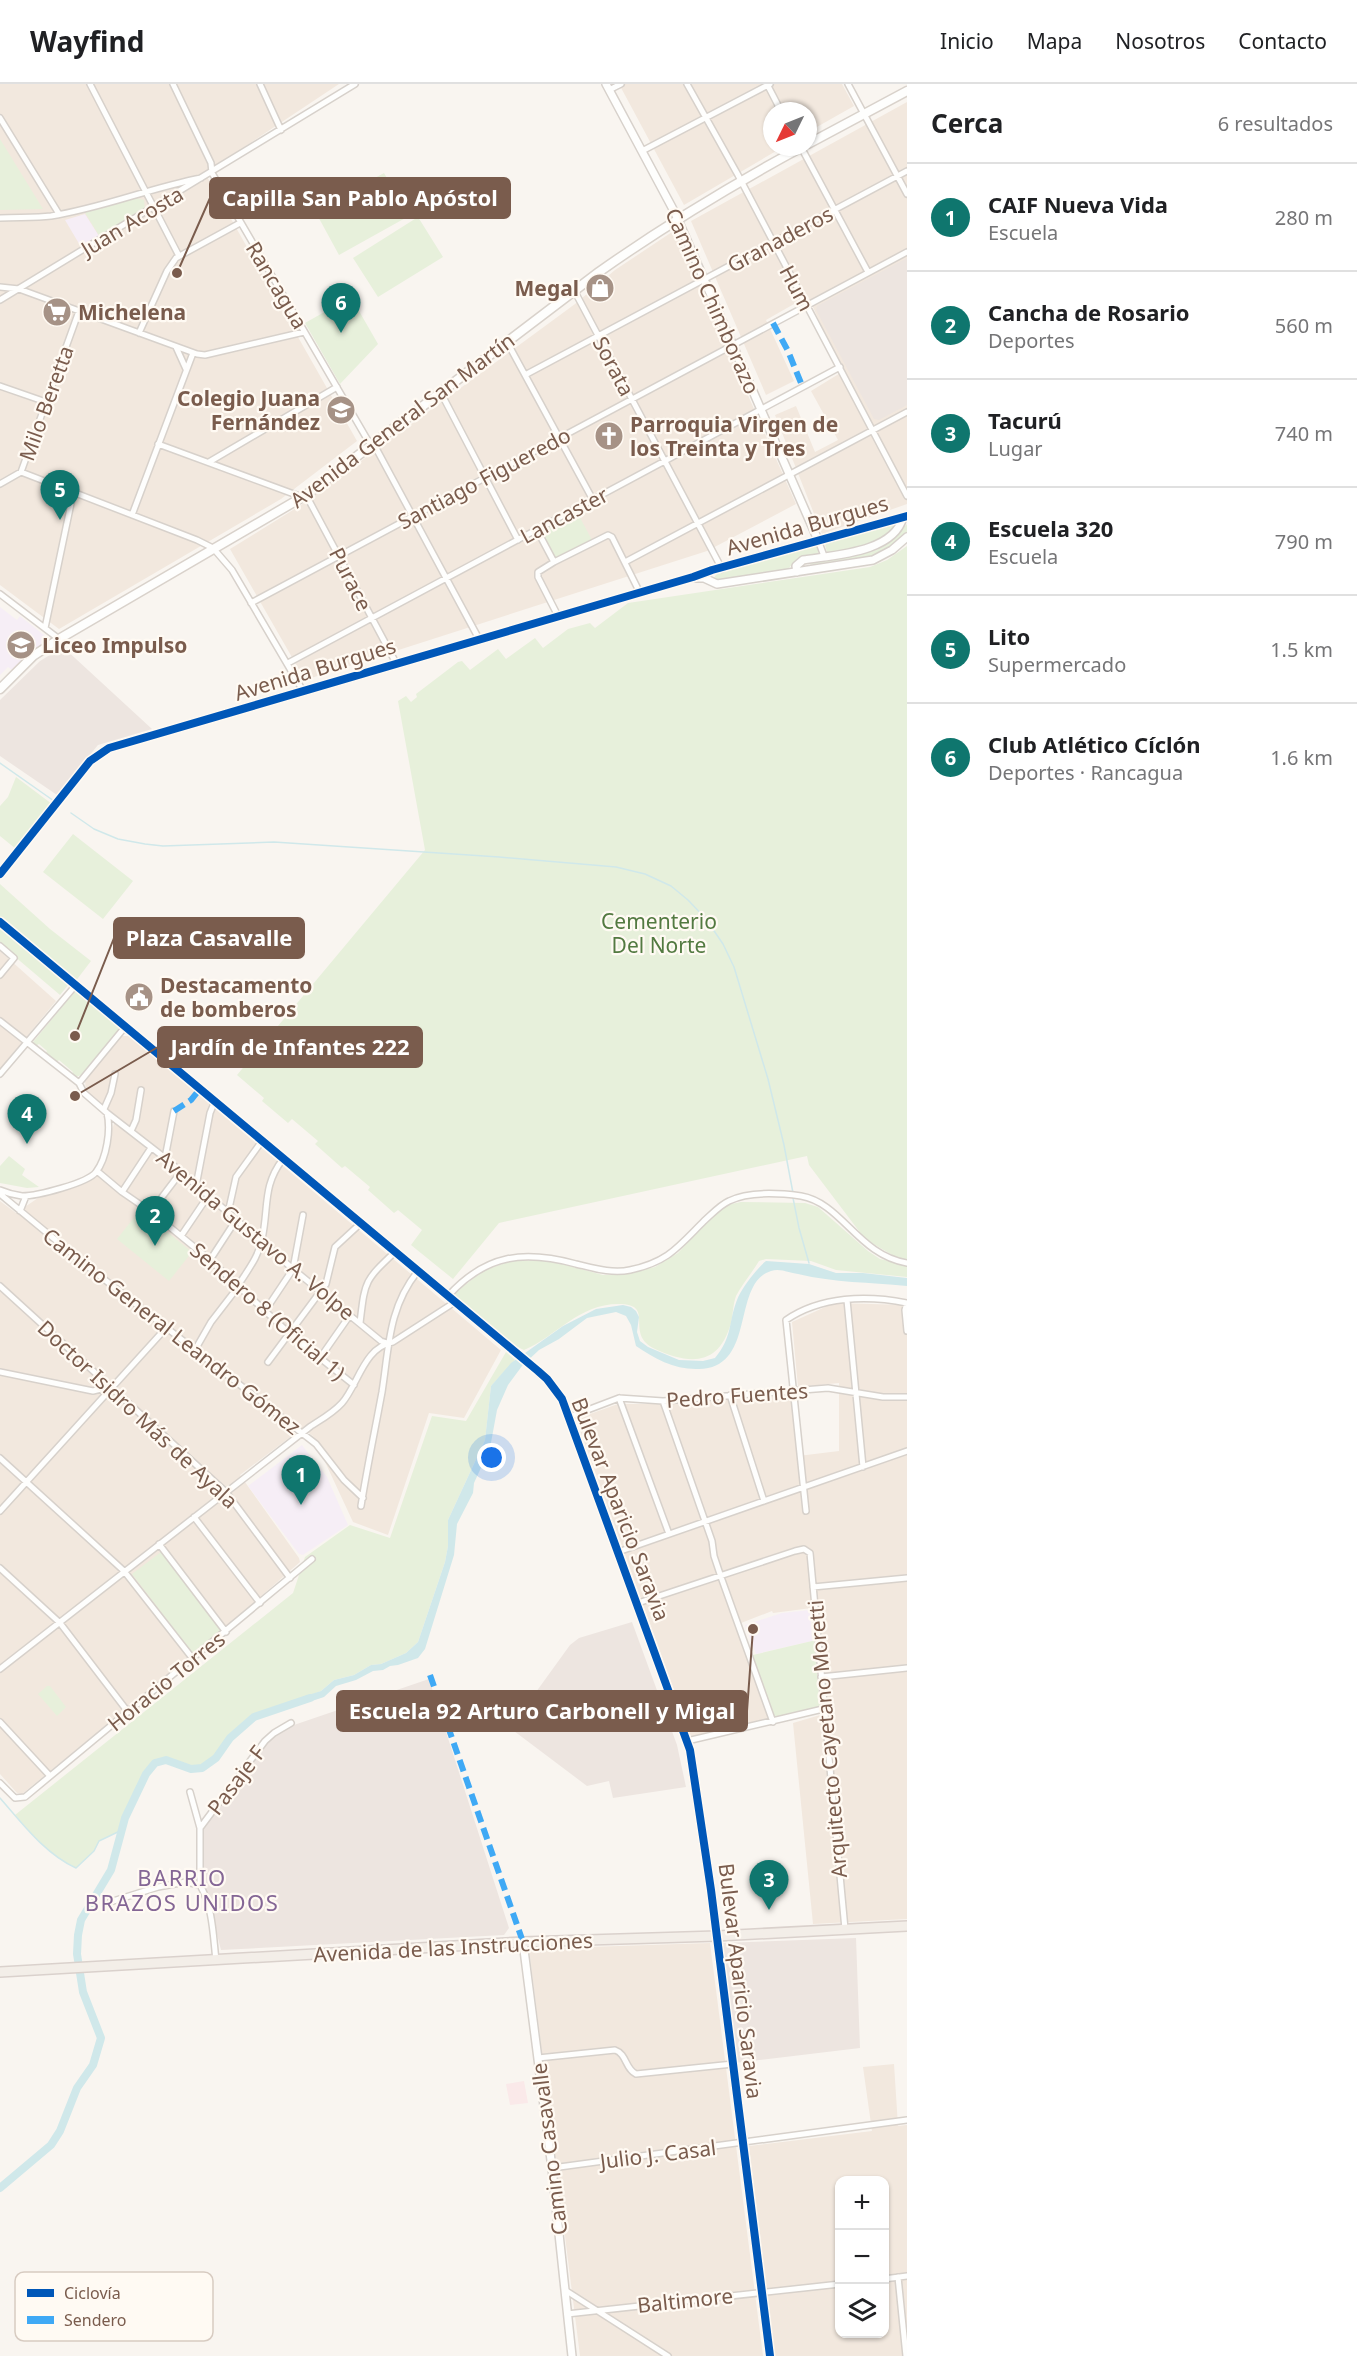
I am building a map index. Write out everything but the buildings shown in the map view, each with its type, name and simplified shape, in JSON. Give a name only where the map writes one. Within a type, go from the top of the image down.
[{"type":"main road","points":[[817,139],[907,91]]},
{"type":"main road","name":"Avenida General San Martín","points":[[0,689],[33,656],[59,639],[304,496],[574,290],[640,243],[786,156]]},
{"type":"main road","name":"Avenida de las Instrucciones","points":[[0,1972],[523,1942],[717,1936],[907,1926]]},
{"type":"street","points":[[90,84],[179,256]]},
{"type":"street","name":"Rancagua","points":[[173,84],[211,163],[212,173],[304,332],[377,450],[478,639]]},
{"type":"street","points":[[260,84],[281,130]]},
{"type":"street","name":"Juan Acosta","points":[[0,300],[154,209],[355,84]]},
{"type":"street","points":[[607,87],[621,84]]},
{"type":"street","name":"Hum","points":[[687,84],[907,494]]},
{"type":"street","points":[[642,151],[768,84],[777,102]]},
{"type":"street","points":[[848,84],[907,194]]},
{"type":"street","name":"Camino Chimborazo","points":[[607,87],[678,219],[824,556]]},
{"type":"street","points":[[0,118],[59,214]]},
{"type":"street","points":[[807,156],[868,272]]},
{"type":"street","name":"Granaderos","points":[[525,375],[907,171]]},
{"type":"street","points":[[0,218],[59,214],[204,177]]},
{"type":"street","points":[[139,333],[167,271],[179,256],[240,223]]},
{"type":"street","name":"Santiago Figueredo","points":[[251,603],[907,252]]},
{"type":"street","points":[[0,287],[19,289],[193,353],[205,355],[304,332]]},
{"type":"street","name":"Sorata","points":[[574,290],[720,569]]},
{"type":"street","name":"Milo Beretta","points":[[0,484],[21,472],[79,311]]},
{"type":"street","points":[[507,342],[592,500]]},
{"type":"street","points":[[175,346],[183,359],[186,370]]},
{"type":"street","points":[[132,515],[193,353]]},
{"type":"street","name":"Lancaster","points":[[288,663],[840,367]]},
{"type":"street","points":[[0,386],[45,402]]},
{"type":"street","points":[[209,462],[337,387]]},
{"type":"street","points":[[441,393],[518,540]]},
{"type":"street","points":[[625,562],[907,412]]},
{"type":"street","points":[[158,444],[304,496]]},
{"type":"street","points":[[21,472],[213,548],[232,570],[303,692]]},
{"type":"street","points":[[45,628],[74,494]]},
{"type":"street","name":"Purace","points":[[304,496],[396,663]]},
{"type":"street","name":"Avenida Burgues","points":[[0,874],[90,761],[99,753],[396,663],[905,516]]},
{"type":"street","name":"Avenida Burgues","points":[[797,572],[796,566],[803,560],[873,547],[894,532],[905,516]]},
{"type":"street","points":[[537,530],[554,562]]},
{"type":"street","points":[[558,616],[538,577],[538,572],[609,535],[640,593]]},
{"type":"street","name":"Avenida Burgues","points":[[693,577],[724,584],[873,560],[892,550],[907,537]]},
{"type":"street","name":"Avenida Burgues","points":[[713,583],[711,576],[720,569]]},
{"type":"street","points":[[0,594],[59,639]]},
{"type":"street","name":"Bulevar Aparicio Saravia","points":[[0,922],[538,1371],[556,1389],[569,1417],[638,1603],[687,1741],[694,1769],[770,2356]]},
{"type":"street","points":[[0,946],[14,958],[0,975]]},
{"type":"street","points":[[0,1074],[75,986]]},
{"type":"street","name":"Avenida Gustavo A. Volpe","points":[[0,1021],[79,1083],[84,1093],[165,1158],[293,1269],[381,1341],[387,1343]]},
{"type":"street","points":[[79,1083],[125,1027]]},
{"type":"street","points":[[0,1192],[26,1196],[84,1180],[97,1171],[106,1142],[109,1123],[106,1111],[115,1074]]},
{"type":"street","points":[[131,1131],[136,1120],[141,1090]]},
{"type":"street","points":[[196,1186],[210,1113],[215,1101]]},
{"type":"street","points":[[165,1158],[174,1111]]},
{"type":"street","points":[[228,1214],[236,1177],[261,1140]]},
{"type":"street","points":[[123,1192],[151,1148]]},
{"type":"street","points":[[195,1350],[257,1257],[262,1241],[271,1177],[283,1159]]},
{"type":"street","name":"Sendero 8 (Oficial 1)","points":[[97,1171],[240,1284],[290,1334],[354,1385]]},
{"type":"street","points":[[154,1214],[162,1197],[181,1172]]},
{"type":"street","name":"Camino General Leandro Gómez","points":[[0,1192],[20,1211],[166,1328],[316,1444],[344,1480],[363,1498]]},
{"type":"street","points":[[448,1296],[467,1278],[485,1266],[514,1256],[549,1257],[610,1271],[627,1271],[661,1261],[727,1202],[754,1194],[803,1196],[834,1213],[870,1247],[891,1259],[907,1263]]},
{"type":"street","points":[[20,1211],[26,1196]]},
{"type":"street","points":[[181,1236],[208,1196]]},
{"type":"street","points":[[265,1311],[293,1269],[303,1215]]},
{"type":"street","points":[[210,1260],[237,1220]]},
{"type":"street","points":[[268,1362],[327,1284],[335,1247],[361,1223]]},
{"type":"street","points":[[360,1323],[365,1285],[370,1276],[395,1252]]},
{"type":"street","points":[[362,1506],[383,1383],[387,1343],[401,1296],[418,1271]]},
{"type":"street","name":"Doctor Isidro Más de Ayala","points":[[0,1286],[226,1492],[290,1578]]},
{"type":"street","points":[[806,1511],[786,1320],[826,1302],[879,1299],[907,1303],[905,1310],[907,1331]]},
{"type":"street","points":[[847,1300],[863,1467]]},
{"type":"street","points":[[0,1669],[302,1433],[332,1413],[342,1403],[371,1356],[387,1343],[393,1342],[455,1302]]},
{"type":"street","points":[[320,1358],[350,1315]]},
{"type":"street","points":[[0,1511],[110,1387],[166,1328]]},
{"type":"street","points":[[0,1372],[93,1391],[110,1387]]},
{"type":"street","name":"Pedro Fuentes","points":[[569,1417],[619,1398],[663,1401],[828,1388],[883,1397],[907,1397]]},
{"type":"street","points":[[730,1395],[764,1502]]},
{"type":"street","points":[[619,1398],[669,1534]]},
{"type":"street","points":[[663,1401],[705,1522],[721,1577],[773,1722]]},
{"type":"street","points":[[618,1552],[907,1451]]},
{"type":"street","points":[[0,1458],[124,1571],[193,1659]]},
{"type":"street","points":[[194,1517],[260,1603]]},
{"type":"street","points":[[159,1544],[226,1632]]},
{"type":"street","name":"Arquitecto Cayetano Moretti","points":[[721,1577],[795,1551],[807,1551],[812,1557],[823,1709],[845,1929]]},
{"type":"street","name":"Horacio Torres","points":[[0,1783],[12,1796],[18,1799],[25,1797],[312,1559]]},
{"type":"street","points":[[0,1568],[60,1623],[128,1712]]},
{"type":"street","points":[[638,1603],[721,1577]]},
{"type":"street","points":[[813,1587],[907,1578]]},
{"type":"street","points":[[821,1677],[907,1668]]},
{"type":"street","points":[[687,1741],[823,1709]]},
{"type":"street","points":[[0,1722],[50,1776]]},
{"type":"street","name":"Pasaje F","points":[[216,1960],[212,1920],[205,1894],[200,1885],[200,1828],[268,1737],[291,1724]]},
{"type":"street","points":[[190,1792],[200,1828]]},
{"type":"street","points":[[110,1902],[158,1887],[186,1882],[200,1885]]},
{"type":"street","name":"Camino Casavalle","points":[[523,1942],[552,2168],[572,2356]]},
{"type":"street","points":[[538,2058],[615,2050],[621,2054],[630,2070],[636,2074],[733,2064]]},
{"type":"street","name":"Julio J. Casal","points":[[552,2168],[907,2120]]},
{"type":"street","points":[[889,2278],[907,2276]]},
{"type":"street","points":[[898,2277],[906,2356]]},
{"type":"street","name":"Baltimore","points":[[567,2314],[835,2285]]},
{"type":"street","points":[[565,2290],[668,2356]]},
{"type":"shaded area","points":[[0,84],[339,84],[205,173],[357,441],[281,499],[59,629],[0,585]]},
{"type":"shaded area","points":[[619,84],[842,84],[854,106],[817,127],[817,102],[763,102],[763,156],[768,156],[684,205]]},
{"type":"shaded area","points":[[907,102],[907,504],[822,534],[775,415],[796,406],[815,452],[838,440],[811,391],[842,372],[808,296],[766,320],[794,381],[766,395],[691,221],[809,156],[817,156],[817,152]]},
{"type":"shaded area","points":[[85,214],[99,236],[81,247],[65,220]]},
{"type":"shaded area","points":[[675,230],[796,504],[707,551],[305,680],[230,549],[301,505],[575,304],[615,270]]},
{"type":"shaded area","points":[[907,258],[907,405],[879,420],[874,419],[816,310],[817,306]]},
{"type":"shaded area","name":"Liceo Impulso","points":[[0,607],[17,620],[20,616],[49,639],[12,670],[8,667],[0,675]]},
{"type":"shaded area","points":[[63,647],[152,729],[98,745],[57,795],[0,756],[0,700],[40,661]]},
{"type":"shaded area","points":[[0,951],[56,1001],[0,1069]]},
{"type":"shaded area","points":[[122,1036],[129,1036],[501,1350],[464,1418],[429,1413],[388,1535],[353,1522],[313,1436],[302,1428],[240,1475],[300,1562],[217,1635],[22,1794],[17,1793],[0,1774],[0,1201],[16,1213],[38,1198],[98,1176],[116,1117],[86,1091],[85,1081]]},
{"type":"shaded area","points":[[834,1303],[907,1305],[907,1919],[813,1924],[793,1723],[827,1713],[819,1607],[773,1613],[772,1611],[736,1625],[769,1718],[691,1737],[576,1419],[618,1404],[659,1404],[790,1394],[798,1456],[839,1451],[839,1383],[798,1387],[792,1322]]},
{"type":"shaded area","points":[[302,1445],[327,1477],[348,1525],[303,1555],[299,1554],[248,1486]]},
{"type":"shaded area","points":[[810,1610],[812,1641],[756,1654],[745,1625],[782,1613]]},
{"type":"shaded area","points":[[632,1622],[677,1745],[686,1787],[613,1798],[609,1781],[587,1786],[510,1728],[570,1645],[579,1638]]},
{"type":"shaded area","points":[[429,1679],[509,1928],[504,1935],[221,1950],[203,1879],[202,1828],[267,1743],[288,1727]]},
{"type":"shaded area","points":[[856,1938],[860,2048],[734,2063],[720,1943]]},
{"type":"shaded area","points":[[710,1943],[763,2356],[580,2356],[529,1949]]},
{"type":"shaded area","points":[[894,2064],[898,2126],[907,2125],[907,2356],[775,2356],[749,2146],[872,2131],[863,2067]]},
{"type":"shaded area","points":[[524,2081],[528,2103],[510,2105],[506,2084]]},
{"type":"green space","points":[[0,139],[43,209],[0,210]]},
{"type":"green space","points":[[384,173],[409,216],[339,255],[315,211]]},
{"type":"green space","points":[[136,198],[144,200],[145,209],[100,237],[84,211]]},
{"type":"green space","points":[[418,217],[443,257],[378,297],[353,258]]},
{"type":"green space","points":[[351,297],[378,344],[340,384],[305,323]]},
{"type":"green space","points":[[577,512],[592,540],[555,559],[540,531]]},
{"type":"green space","points":[[891,524],[895,527],[889,534],[874,543],[849,550],[827,552],[825,545],[830,541]]},
{"type":"green space","points":[[907,524],[907,533],[897,543],[872,558],[810,565],[813,561],[877,550],[893,539]]},
{"type":"green space","points":[[817,545],[820,550],[817,554],[798,558],[787,570],[718,581],[714,578],[717,573]]},
{"type":"green space","name":"Cementerio Del Norte","points":[[907,546],[907,1260],[894,1256],[865,1239],[809,1165],[807,1156],[499,1223],[453,1279],[411,1245],[422,1230],[398,1210],[394,1213],[368,1190],[370,1187],[345,1166],[342,1168],[315,1144],[318,1141],[292,1119],[288,1123],[237,1075],[425,850],[398,701],[406,696],[411,702],[417,697],[416,694],[458,662],[462,661],[470,670],[498,649],[506,659],[535,638],[543,648],[568,629],[590,623],[595,628],[628,603],[870,567],[887,560]]},
{"type":"green space","points":[[16,777],[52,804],[16,849],[0,836],[0,806],[8,797]]},
{"type":"green space","points":[[73,834],[133,881],[103,919],[43,872]]},
{"type":"green space","points":[[0,884],[50,929],[91,961],[75,982],[0,918]]},
{"type":"green space","points":[[0,927],[69,984],[60,995],[0,944]]},
{"type":"green space","points":[[76,990],[118,1027],[118,1032],[81,1075],[76,1077],[71,1075],[73,1072],[59,1060],[56,1063],[45,1054],[47,1051],[33,1042]]},
{"type":"green space","points":[[9,1156],[25,1169],[22,1175],[39,1187],[27,1188],[0,1183],[0,1166]]},
{"type":"green space","points":[[741,1202],[805,1203],[818,1207],[880,1259],[907,1265],[907,1277],[836,1270],[811,1261],[766,1259],[759,1261],[736,1296],[726,1337],[711,1354],[691,1359],[668,1354],[646,1343],[641,1336],[639,1315],[632,1306],[622,1304],[594,1308],[524,1350],[511,1344],[455,1296],[456,1292],[483,1271],[511,1261],[547,1260],[603,1275],[620,1275],[655,1267],[678,1253],[722,1206]]},
{"type":"green space","points":[[140,1210],[192,1252],[169,1281],[117,1239]]},
{"type":"green space","points":[[506,1352],[515,1360],[491,1386],[485,1440],[448,1520],[448,1546],[445,1562],[418,1642],[406,1653],[381,1664],[371,1665],[354,1675],[334,1680],[321,1691],[254,1717],[230,1738],[216,1758],[202,1768],[191,1769],[166,1760],[155,1764],[146,1774],[138,1794],[129,1806],[122,1830],[99,1841],[94,1851],[76,1868],[58,1858],[43,1845],[15,1815],[293,1593],[305,1557],[350,1525],[390,1538],[432,1416],[466,1421]]},
{"type":"green space","points":[[161,1552],[223,1631],[194,1655],[132,1574]]},
{"type":"green space","points":[[814,1641],[820,1705],[817,1708],[777,1717],[772,1714],[753,1655]]},
{"type":"green space","points":[[50,1686],[66,1707],[57,1716],[38,1694]]},
{"type":"water","points":[[766,1261],[809,1264],[836,1273],[863,1273],[907,1278],[907,1286],[839,1281],[781,1270],[771,1271],[759,1279],[751,1291],[737,1341],[729,1355],[717,1365],[699,1369],[682,1368],[666,1363],[636,1346],[631,1325],[626,1316],[616,1312],[587,1318],[559,1339],[539,1350],[522,1366],[508,1385],[497,1410],[490,1448],[474,1483],[473,1493],[457,1524],[454,1555],[425,1649],[418,1658],[383,1670],[373,1671],[356,1680],[336,1686],[324,1697],[312,1701],[300,1700],[321,1691],[334,1680],[354,1675],[371,1665],[381,1664],[406,1653],[418,1642],[445,1562],[448,1546],[448,1520],[485,1440],[491,1386],[511,1363],[563,1326],[596,1309],[623,1305],[636,1311],[639,1317],[637,1332],[640,1341],[648,1347],[679,1360],[703,1361],[715,1358],[725,1343],[739,1295],[758,1268]]},
{"type":"waterway","points":[[0,763],[54,801]]},
{"type":"waterway","points":[[71,813],[94,829],[118,839],[145,844],[163,846],[274,842],[499,857],[616,867],[645,874],[671,886],[706,919],[723,944],[734,967],[768,1079],[793,1193]]},
{"type":"waterway","points":[[793,1198],[809,1263]]},
{"type":"waterway","points":[[0,2188],[51,2145],[60,2131],[77,2088],[93,2065],[101,2038],[83,1992],[77,1954],[78,1935],[81,1920],[111,1870],[125,1818],[146,1774],[155,1763],[166,1760],[191,1769],[202,1768],[216,1758],[230,1738],[254,1717],[310,1698]]},
{"type":"waterway","points":[[0,1798],[44,1846],[76,1868],[94,1851],[99,1841],[122,1830]]},
{"type":"marked path","points":[[773,323],[788,351],[803,388]]},
{"type":"marked path","points":[[174,1111],[191,1100],[200,1089]]},
{"type":"marked path","points":[[430,1675],[523,1942]]},
{"type":"cycle path","points":[[0,874],[90,761],[109,748],[712,570],[907,516]]},
{"type":"cycle path","points":[[0,922],[538,1371],[562,1399],[690,1750],[711,1890],[770,2356]]},
{"type":"place","name":"Capilla San Pablo Apóstol","points":[[177,273]]},
{"type":"place","name":"Megal","points":[[600,288]]},
{"type":"place","name":"Michelena","points":[[57,312]]},
{"type":"place","name":"Club Atlético Cíclón","points":[[341,333]]},
{"type":"place","name":"Colegio Juana Fernández","points":[[341,410]]},
{"type":"place","name":"Parroquia Virgen de los Treinta y Tres","points":[[609,436]]},
{"type":"place","name":"Lito","points":[[60,520]]},
{"type":"place","name":"Liceo Impulso","points":[[21,645]]},
{"type":"place","name":"Destacamento de bomberos","points":[[139,997]]},
{"type":"place","name":"Plaza Casavalle","points":[[75,1036]]},
{"type":"place","name":"Jardín de Infantes 222","points":[[75,1096]]},
{"type":"place","name":"Escuela 320","points":[[27,1144]]},
{"type":"place","name":"Cancha de Rosario","points":[[155,1246]]},
{"type":"place","name":"CAIF Nueva Vida","points":[[301,1505]]},
{"type":"place","name":"Escuela 92 Arturo Carbonell y Migal","points":[[753,1629]]},
{"type":"place","name":"Tacurú","points":[[769,1910]]},
{"type":"district","name":"BARRIO BRAZOS UNIDOS","points":[[182,1890]]}]
